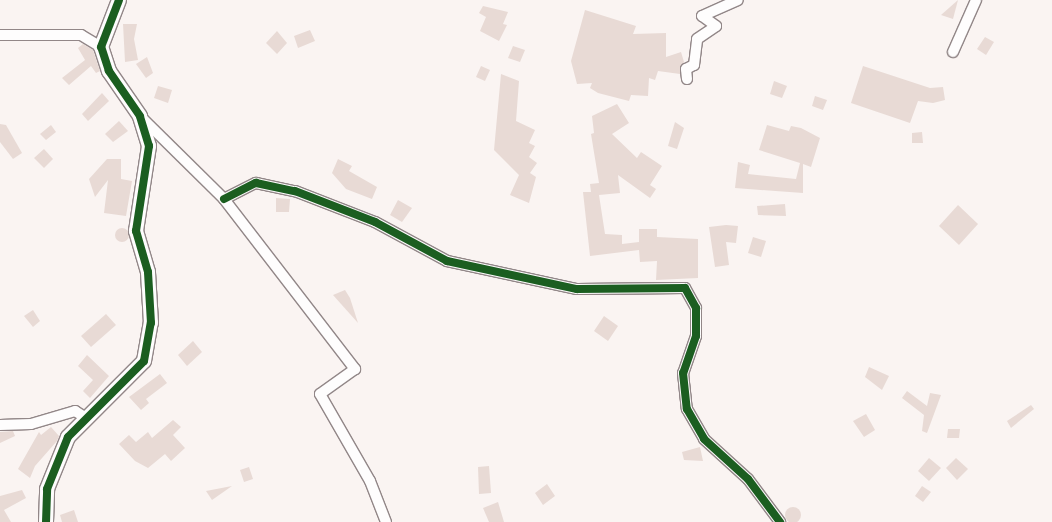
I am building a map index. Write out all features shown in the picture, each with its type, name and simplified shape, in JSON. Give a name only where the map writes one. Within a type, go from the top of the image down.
[{"type":"street","points":[[119,0],[101,47],[109,71],[140,116],[224,199],[355,369],[320,394],[370,482],[386,522]]},
{"type":"street","points":[[687,79],[686,69],[694,65],[698,39],[716,26],[702,16],[738,0]]},
{"type":"street","points":[[953,52],[976,0]]},
{"type":"street","points":[[2,33],[81,35],[101,47]]},
{"type":"street","points":[[46,522],[47,489],[68,437],[144,361],[150,323],[148,272],[136,231],[149,146],[140,116]]},
{"type":"street","points":[[224,199],[256,183],[295,191],[375,222],[447,261],[577,289],[685,288],[696,308],[696,336],[683,372],[687,409],[704,439],[748,478],[780,522]]},
{"type":"street","points":[[0,425],[31,424],[75,411],[88,418]]},
{"type":"building","points":[[958,0],[953,19],[941,15]]},
{"type":"building","points":[[483,6],[508,12],[503,24],[507,25],[499,41],[480,31],[486,17],[479,13]]},
{"type":"building","points":[[585,10],[636,26],[633,34],[666,33],[666,57],[681,52],[684,62],[680,74],[658,71],[655,80],[649,78],[648,96],[631,95],[629,101],[598,93],[590,88],[592,83],[577,84],[571,61]]},
{"type":"building","points":[[123,24],[137,24],[134,39],[138,60],[125,62]]},
{"type":"building","points":[[310,30],[315,41],[298,48],[294,36]]},
{"type":"building","points":[[277,31],[287,43],[277,54],[266,43]]},
{"type":"building","points":[[985,37],[994,42],[986,55],[977,49]]},
{"type":"building","points":[[83,44],[93,50],[100,71],[96,73],[91,66],[69,85],[62,78],[85,60],[78,48]]},
{"type":"building","points":[[513,46],[525,50],[520,62],[508,58]]},
{"type":"building","points":[[147,57],[153,73],[146,78],[136,64]]},
{"type":"building","points":[[481,66],[490,70],[485,81],[476,77]]},
{"type":"building","points":[[863,66],[930,88],[943,87],[945,100],[933,103],[918,101],[910,123],[851,103]]},
{"type":"building","points":[[501,74],[519,81],[516,121],[535,130],[529,143],[535,146],[529,157],[537,163],[530,173],[536,177],[529,203],[510,195],[519,175],[494,150]]},
{"type":"building","points":[[774,81],[787,86],[782,98],[770,94]]},
{"type":"building","points":[[158,86],[172,90],[168,103],[154,98]]},
{"type":"building","points":[[102,93],[109,101],[88,121],[82,114]]},
{"type":"building","points":[[815,96],[827,100],[823,110],[812,106]]},
{"type":"building","points":[[617,104],[629,123],[612,134],[637,158],[641,152],[662,166],[650,185],[656,189],[650,198],[618,175],[620,193],[599,195],[605,234],[622,235],[622,244],[639,242],[639,229],[657,229],[657,237],[698,239],[698,278],[656,280],[657,261],[640,262],[639,250],[590,256],[583,192],[591,192],[590,184],[599,183],[591,134],[594,133],[592,116]]},
{"type":"building","points":[[119,121],[128,131],[113,142],[105,134]]},
{"type":"building","points":[[675,122],[684,128],[677,149],[668,146]]},
{"type":"building","points":[[0,124],[6,125],[22,153],[13,159],[0,142]]},
{"type":"building","points":[[51,125],[56,132],[46,140],[40,134]]},
{"type":"building","points":[[767,125],[789,131],[791,126],[801,128],[820,138],[811,167],[803,164],[803,193],[735,188],[738,162],[750,165],[748,174],[796,179],[800,163],[759,150]]},
{"type":"building","points":[[922,132],[923,143],[912,143],[912,133]]},
{"type":"building","points":[[44,149],[53,159],[44,168],[34,158]]},
{"type":"building","points":[[107,159],[121,159],[121,179],[132,181],[126,216],[104,213],[108,180],[95,197],[89,179]]},
{"type":"building","points":[[338,159],[352,166],[349,171],[377,187],[372,199],[346,189],[332,173]]},
{"type":"building","points":[[276,198],[290,199],[289,212],[276,212]]},
{"type":"building","points":[[398,200],[412,208],[402,222],[390,215]]},
{"type":"building","points":[[785,204],[786,216],[758,215],[757,206]]},
{"type":"building","points":[[958,205],[978,224],[959,245],[939,226]]},
{"type":"building","points":[[738,226],[736,243],[726,242],[729,265],[715,267],[709,227]]},
{"type":"building","points":[[119,228],[125,228],[129,235],[125,242],[119,242],[115,238],[115,232]]},
{"type":"building","points":[[753,237],[766,241],[761,257],[748,253]]},
{"type":"building","points":[[345,290],[350,298],[358,323],[333,295]]},
{"type":"building","points":[[33,310],[40,321],[33,327],[24,316]]},
{"type":"building","points":[[106,314],[116,325],[91,347],[81,336]]},
{"type":"building","points":[[604,316],[618,326],[608,341],[594,331]]},
{"type":"building","points":[[193,341],[202,352],[187,366],[178,355]]},
{"type":"building","points":[[87,355],[109,376],[90,398],[83,391],[93,380],[78,366]]},
{"type":"building","points":[[869,367],[889,376],[882,390],[865,377]]},
{"type":"building","points":[[160,374],[167,383],[146,399],[149,403],[141,410],[129,397]]},
{"type":"building","points":[[907,391],[927,406],[930,393],[941,395],[927,433],[922,431],[924,415],[902,398]]},
{"type":"building","points":[[1031,405],[1034,409],[1011,428],[1007,421]]},
{"type":"building","points":[[866,414],[875,430],[864,437],[853,421]]},
{"type":"building","points":[[173,420],[181,427],[173,435],[185,448],[171,461],[165,454],[148,468],[135,461],[119,444],[129,435],[136,442],[148,432],[152,438]]},
{"type":"building","points":[[51,427],[59,436],[57,441],[35,466],[30,478],[18,469],[39,432],[41,435]]},
{"type":"building","points":[[948,429],[960,429],[959,438],[947,438]]},
{"type":"building","points":[[13,431],[15,436],[0,443],[0,432]]},
{"type":"building","points":[[700,447],[703,461],[684,460],[682,452]]},
{"type":"building","points":[[929,458],[941,468],[929,481],[918,471]]},
{"type":"building","points":[[956,458],[968,469],[957,480],[946,468]]},
{"type":"building","points":[[489,466],[491,493],[479,494],[478,467]]},
{"type":"building","points":[[249,467],[253,479],[244,482],[240,470]]},
{"type":"building","points":[[547,484],[555,496],[543,505],[535,493]]},
{"type":"building","points":[[232,486],[212,500],[206,491]]},
{"type":"building","points":[[922,486],[931,492],[923,502],[915,496]]},
{"type":"building","points":[[22,490],[26,498],[4,510],[11,522],[0,522],[0,496]]},
{"type":"building","points":[[498,502],[504,522],[489,522],[483,508]]},
{"type":"building","points":[[790,507],[796,507],[801,512],[799,521],[790,523],[785,518],[785,512]]},
{"type":"building","points":[[74,510],[78,522],[62,522],[60,515]]},
{"type":"cycle path","points":[[46,522],[47,489],[68,437],[144,361],[151,323],[148,272],[136,231],[149,146],[140,116],[109,71],[101,47],[119,0]]},
{"type":"cycle path","points":[[224,199],[256,183],[295,191],[375,222],[447,261],[577,289],[685,288],[696,308],[696,336],[683,373],[687,409],[704,439],[748,479],[780,522]]}]
